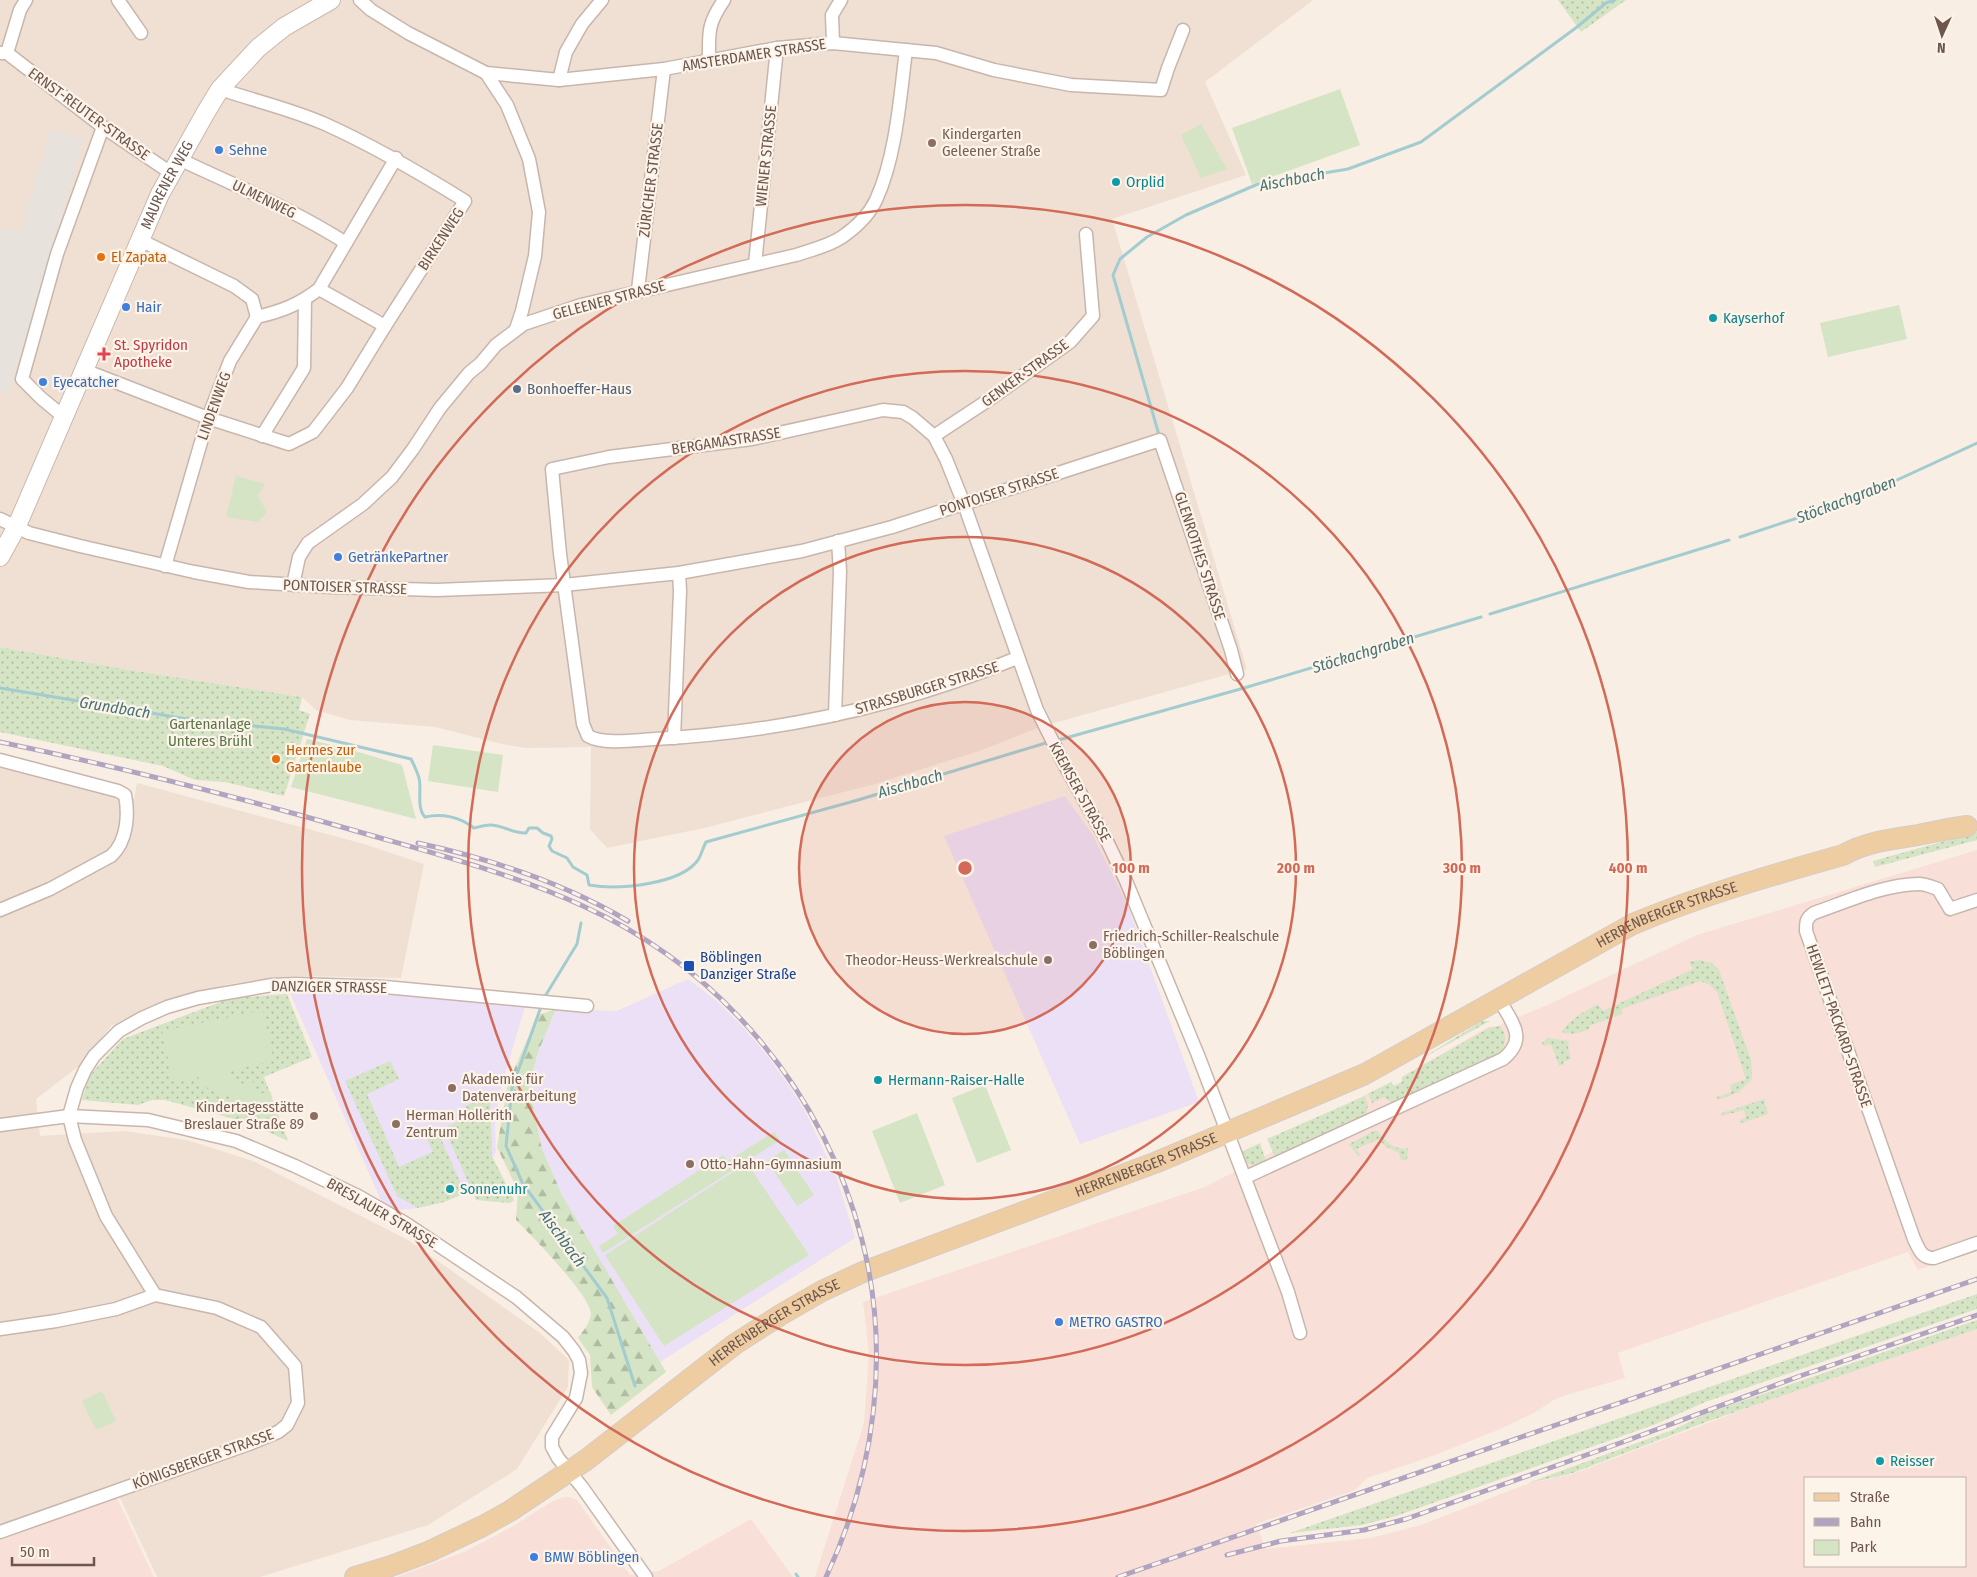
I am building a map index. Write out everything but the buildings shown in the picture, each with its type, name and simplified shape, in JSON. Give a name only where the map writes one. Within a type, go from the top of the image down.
[{"type":"main road","name":"HERRENBERGER STRASSE","points":[[355,1577],[404,1562],[450,1542],[510,1511],[570,1472],[735,1344],[782,1314],[863,1272],[1137,1170],[1365,1074],[1633,924],[1675,906],[1761,877],[1843,856],[1854,849],[1868,844],[1972,824]]},
{"type":"street","name":"ERNST-REUTER-STRASSE","points":[[26,0],[20,10],[4,53],[103,127],[175,166]]},
{"type":"street","points":[[118,0],[141,33]]},
{"type":"street","name":"MAURENER WEG","points":[[0,557],[16,528],[140,240],[175,166],[220,89],[258,48],[284,27],[331,0]]},
{"type":"street","name":"AMSTERDAMER STRASSE","points":[[360,0],[371,10],[408,33],[486,73],[559,80],[664,69],[777,48],[832,43],[936,53],[994,70],[1071,85],[1161,90],[1183,30]]},
{"type":"street","points":[[559,80],[566,52],[582,24],[602,0]]},
{"type":"street","points":[[709,60],[709,29],[713,17],[724,0]]},
{"type":"street","points":[[832,43],[832,15],[841,0]]},
{"type":"street","name":"WIENER STRASSE","points":[[755,264],[777,48]]},
{"type":"street","name":"GELEENER STRASSE","points":[[293,585],[298,557],[308,543],[363,504],[392,477],[414,449],[440,408],[464,379],[496,345],[516,329],[524,324],[580,305],[638,290],[796,255],[830,243],[853,229],[870,210],[876,200],[889,160],[906,50]]},
{"type":"street","name":"ZÜRICHER STRASSE","points":[[638,290],[664,69]]},
{"type":"street","points":[[486,73],[507,105],[529,159],[539,212],[535,256],[516,329]]},
{"type":"street","name":"BIRKENWEG","points":[[84,370],[208,418],[289,444],[313,432],[347,388],[465,201],[396,158],[324,123],[273,104],[220,89]]},
{"type":"street","points":[[64,417],[22,379],[57,254],[103,127]]},
{"type":"street","points":[[140,240],[234,286],[252,299],[258,317],[282,312],[305,300],[319,289],[396,158]]},
{"type":"street","name":"ULMENWEG","points":[[175,166],[260,195],[323,228],[346,243]]},
{"type":"street","name":"GENKER STRASSE","points":[[934,436],[1070,342],[1093,316],[1086,234]]},
{"type":"street","points":[[319,289],[385,326]]},
{"type":"street","points":[[262,436],[304,368],[305,300]]},
{"type":"street","name":"LINDENWEG","points":[[165,566],[208,418],[230,361],[258,317]]},
{"type":"street","name":"BERGAMASTRASSE","points":[[564,585],[552,469],[609,457],[752,439],[883,410],[902,412],[913,418],[934,436],[949,465],[964,504]]},
{"type":"street","name":"PONTOISER STRASSE","points":[[0,519],[16,528],[80,546],[165,566],[249,582],[438,590],[564,585],[679,573],[755,560],[838,541],[964,504],[1160,440]]},
{"type":"street","name":"GLENROTHES STRASSE","points":[[1160,440],[1231,650],[1237,674]]},
{"type":"street","name":"KREMSER STRASSE","points":[[964,504],[1034,702],[1048,735],[1120,868],[1195,1046],[1228,1133]]},
{"type":"street","name":"STRASSBURGER STRASSE","points":[[835,715],[840,571],[838,541]]},
{"type":"street","points":[[674,738],[680,591],[679,573]]},
{"type":"street","name":"STRASSBURGER STRASSE","points":[[564,585],[583,724],[588,736],[598,741],[674,738],[778,726],[835,715],[893,701],[945,685],[1017,658]]},
{"type":"street","points":[[0,760],[118,791],[125,795],[127,806],[123,841],[118,850],[111,856],[50,889],[0,910]]},
{"type":"street","name":"HEWLETT-PACKARD-STRASSE","points":[[1977,900],[1950,909],[1938,889],[1921,884],[1904,885],[1882,890],[1814,913],[1806,922],[1806,931],[1914,1239],[1922,1256],[1934,1258],[1977,1243]]},
{"type":"street","name":"DANZIGER STRASSE","points":[[69,1116],[77,1088],[85,1070],[94,1056],[119,1031],[142,1018],[198,998],[272,985],[296,984],[386,987],[587,1006]]},
{"type":"street","points":[[1246,1177],[1503,1059],[1512,1052],[1517,1033],[1499,999]]},
{"type":"street","points":[[0,1329],[108,1311],[155,1295],[106,1216],[75,1140],[69,1116]]},
{"type":"street","name":"BRESLAUER STRASSE","points":[[0,1125],[69,1116],[148,1120],[236,1141],[296,1166],[358,1196],[405,1223],[516,1297],[562,1337],[579,1360],[580,1374],[576,1398],[552,1437],[552,1447],[646,1577]]},
{"type":"street","name":"HERRENBERGER STRASSE","points":[[1228,1133],[1288,1292],[1300,1333]]},
{"type":"street","name":"KÖNIGSBERGER STRASSE","points":[[0,1532],[249,1444],[278,1432],[287,1425],[298,1403],[295,1366],[261,1327],[217,1308],[155,1295]]},
{"type":"shaded area","points":[[0,0],[1311,0],[1205,82],[1246,175],[1112,219],[1247,669],[1040,727],[982,750],[875,784],[704,828],[607,848],[590,829],[591,747],[526,748],[435,727],[350,720],[316,710],[302,697],[129,670],[0,647]]},
{"type":"shaded area","points":[[51,129],[84,139],[8,395],[0,392],[0,227],[20,233]]},
{"type":"shaded area","points":[[0,766],[134,799],[137,783],[364,844],[424,864],[401,978],[296,976],[229,984],[151,1006],[111,1026],[80,1065],[36,1099],[40,1136],[124,1131],[187,1140],[253,1161],[408,1240],[540,1333],[569,1360],[568,1387],[517,1469],[428,1525],[260,1577],[157,1577],[114,1485],[0,1526]]},
{"type":"shaded area","points":[[1065,796],[1092,834],[1128,906],[1199,1102],[1080,1144],[944,836]]},
{"type":"shaded area","points":[[1977,850],[1977,1250],[1918,1270],[1908,1252],[1618,1353],[1625,1378],[1566,1395],[1498,1430],[1427,1458],[1367,1478],[1355,1490],[1256,1524],[1266,1549],[1371,1538],[1421,1525],[1530,1483],[1570,1475],[1761,1403],[1977,1329],[1977,1577],[815,1577],[864,1423],[869,1353],[863,1302],[1205,1187],[1282,1147],[1341,1107],[1391,1082],[1394,1086],[1402,1082],[1402,1077],[1488,1027],[1497,1026],[1545,1006],[1697,935]]},
{"type":"shaded area","name":"Otto-Hahn-Gymnasium","points":[[688,979],[718,1002],[741,1025],[766,1054],[790,1087],[807,1115],[837,1179],[855,1238],[660,1362],[562,1195],[542,1149],[529,1086],[538,1052],[556,1009],[617,1011]]},
{"type":"shaded area","points":[[286,984],[527,1000],[500,1091],[495,1123],[496,1152],[476,1183],[465,1193],[444,1202],[386,1212]]},
{"type":"shaded area","points":[[116,1496],[154,1577],[0,1577],[0,1538]]},
{"type":"shaded area","points":[[564,1497],[577,1500],[630,1575],[659,1571],[751,1519],[793,1577],[397,1577],[464,1552],[510,1528],[551,1502]]},
{"type":"green space","points":[[1558,0],[1626,0],[1581,32]]},
{"type":"green space","points":[[1340,89],[1360,145],[1252,184],[1232,128]]},
{"type":"green space","points":[[1201,124],[1227,169],[1201,178],[1181,135]]},
{"type":"green space","points":[[1899,305],[1907,339],[1828,357],[1820,323]]},
{"type":"green space","points":[[236,476],[265,484],[258,496],[267,512],[258,522],[226,517]]},
{"type":"green space","name":"Gartenanlage Unteres Brühl","points":[[0,647],[129,670],[302,697],[299,710],[310,714],[284,796],[225,782],[195,780],[163,766],[0,732]]},
{"type":"green space","points":[[307,739],[402,765],[416,819],[291,787]]},
{"type":"green space","points":[[433,745],[503,755],[498,792],[428,781]]},
{"type":"green space","points":[[1977,832],[1977,840],[1875,867],[1873,861]]},
{"type":"green space","points":[[1699,960],[1712,963],[1719,970],[1751,1060],[1752,1079],[1739,1092],[1718,1100],[1717,1097],[1731,1092],[1730,1085],[1746,1079],[1717,992],[1710,985],[1700,981],[1624,1008],[1621,1011],[1622,1014],[1589,1026],[1590,1029],[1572,1034],[1562,1032],[1573,1020],[1598,1004],[1603,1011],[1693,969],[1689,962]]},
{"type":"green space","points":[[287,994],[312,1057],[264,1077],[288,1141],[249,1123],[165,1100],[152,1100],[138,1105],[82,1100],[89,1076],[123,1039],[231,998]]},
{"type":"green space","points":[[556,1009],[538,1052],[529,1086],[542,1149],[562,1195],[666,1372],[611,1415],[592,1387],[590,1355],[578,1338],[586,1327],[591,1314],[588,1305],[571,1280],[516,1220],[518,1191],[497,1147],[508,1083],[538,1015]]},
{"type":"green space","points":[[263,1010],[274,1061],[223,1072],[239,1084],[253,1082],[256,1094],[271,1092],[276,1119],[251,1115],[235,1099],[198,1084],[200,1077],[173,1082],[162,1031]]},
{"type":"green space","points":[[1482,1021],[1490,1021],[1421,1059]]},
{"type":"green space","points":[[1500,1026],[1503,1029],[1505,1040],[1499,1054],[1393,1104],[1384,1097],[1372,1103],[1368,1094],[1391,1082],[1394,1086],[1402,1082],[1402,1077],[1489,1028]]},
{"type":"green space","points":[[1548,1038],[1569,1041],[1568,1047],[1571,1059],[1563,1062],[1564,1065],[1559,1066],[1551,1044],[1544,1046],[1541,1044]]},
{"type":"green space","points":[[390,1061],[399,1079],[367,1094],[399,1167],[433,1152],[425,1135],[437,1130],[465,1193],[444,1202],[418,1208],[397,1196],[345,1081]]},
{"type":"green space","points":[[985,1085],[1011,1150],[977,1163],[952,1098]]},
{"type":"green space","points":[[490,1095],[492,1156],[514,1200],[510,1203],[476,1200],[444,1128],[468,1117],[464,1107]]},
{"type":"green space","points":[[1365,1096],[1368,1105],[1365,1118],[1276,1159],[1267,1139]]},
{"type":"green space","points":[[1764,1099],[1768,1114],[1741,1123],[1739,1121],[1746,1117],[1744,1110],[1721,1116],[1722,1113]]},
{"type":"green space","points":[[917,1113],[945,1185],[900,1203],[872,1131]]},
{"type":"green space","points":[[1376,1130],[1393,1146],[1408,1148],[1407,1160],[1401,1160],[1399,1153],[1385,1146],[1379,1139],[1356,1149],[1361,1156],[1358,1156],[1349,1144]]},
{"type":"green space","points":[[774,1132],[780,1140],[603,1253],[599,1246],[618,1234],[613,1226],[723,1155],[728,1161]]},
{"type":"green space","points":[[1260,1143],[1267,1164],[1256,1167],[1246,1163],[1241,1152]]},
{"type":"green space","points":[[784,1150],[814,1195],[797,1206],[767,1161]]},
{"type":"green space","points":[[747,1163],[809,1255],[664,1346],[605,1255]]},
{"type":"green space","points":[[1977,1294],[1977,1309],[1705,1402],[1656,1424],[1396,1516],[1362,1525],[1290,1533]]},
{"type":"green space","points":[[1977,1320],[1977,1329],[1706,1422],[1570,1474],[1528,1483],[1675,1429],[1705,1414]]},
{"type":"green space","points":[[102,1391],[116,1421],[96,1430],[82,1401]]},
{"type":"waterway","name":"Aischbach","points":[[1159,435],[1113,275],[1120,259],[1147,237],[1186,215],[1258,184],[1348,169],[1421,142],[1577,27],[1606,3],[1615,0]]},
{"type":"waterway","name":"Stöckachgraben","points":[[1740,537],[1858,498],[1977,443]]},
{"type":"waterway","name":"Stöckachgraben","points":[[1490,614],[1729,540]]},
{"type":"waterway","name":"Stöckachgraben","points":[[1055,741],[1244,688],[1481,617]]},
{"type":"waterway","name":"Grundbach","points":[[0,688],[187,719],[284,729],[411,759],[419,778],[420,803],[425,817],[444,816],[463,821],[474,828],[495,825],[522,833],[526,833],[529,828],[537,828],[551,836],[552,839],[549,846],[552,851],[567,858],[573,867],[587,875],[589,885],[615,887],[647,884],[677,875],[698,860],[706,842],[858,800],[1049,742]]},
{"type":"waterway","name":"Aischbach","points":[[544,998],[577,944],[581,923]]},
{"type":"waterway","name":"Aischbach","points":[[542,1004],[512,1088],[506,1146],[523,1184],[607,1298],[635,1386]]},
{"type":"railway","points":[[0,742],[134,772],[267,806],[442,856],[528,883],[583,906],[633,932],[680,964],[722,1000],[760,1041],[794,1086],[822,1134],[845,1186],[862,1240],[871,1283],[876,1326],[876,1369],[873,1412],[867,1454],[843,1537],[826,1577]]},
{"type":"railway","points":[[418,843],[500,865],[553,884],[604,907],[628,921]]},
{"type":"railway","points":[[1118,1577],[1977,1279]]},
{"type":"railway","points":[[1227,1555],[1281,1541],[1364,1530],[1406,1519],[1623,1442],[1800,1376],[1977,1315]]},
{"type":"place","name":"Kindergarten Geleener Straße","points":[[932,143]]},
{"type":"place","name":"Sehne","points":[[219,150]]},
{"type":"place","name":"Orplid","points":[[1116,182]]},
{"type":"place","name":"El Zapata","points":[[101,257]]},
{"type":"place","name":"Hair","points":[[126,307]]},
{"type":"place","name":"Kayserhof","points":[[1713,318]]},
{"type":"place","name":"St. Spyridon Apotheke","points":[[104,354]]},
{"type":"place","name":"Eyecatcher","points":[[43,382]]},
{"type":"place","name":"Bonhoeffer-Haus","points":[[517,389]]},
{"type":"place","name":"GetränkePartner","points":[[338,557]]},
{"type":"place","name":"Hermes zur Gartenlaube","points":[[276,759]]},
{"type":"place","name":"Friedrich-Schiller-Realschule Böblingen","points":[[1093,945]]},
{"type":"place","name":"Theodor-Heuss-Werkrealschule","points":[[1048,960]]},
{"type":"place","name":"Böblingen Danziger Straße","points":[[689,966]]},
{"type":"place","name":"Hermann-Raiser-Halle","points":[[878,1080]]},
{"type":"place","name":"Akademie für Datenverarbeitung","points":[[452,1088]]},
{"type":"place","name":"Kindertagesstätte Breslauer Straße 89","points":[[314,1116]]},
{"type":"place","name":"Herman Hollerith Zentrum","points":[[396,1124]]},
{"type":"place","name":"Otto-Hahn-Gymnasium","points":[[690,1164]]},
{"type":"place","name":"Sonnenuhr","points":[[450,1189]]},
{"type":"place","name":"METRO GASTRO","points":[[1059,1322]]},
{"type":"place","name":"Reisser","points":[[1880,1461]]},
{"type":"place","name":"BMW Böblingen","points":[[534,1557]]}]
